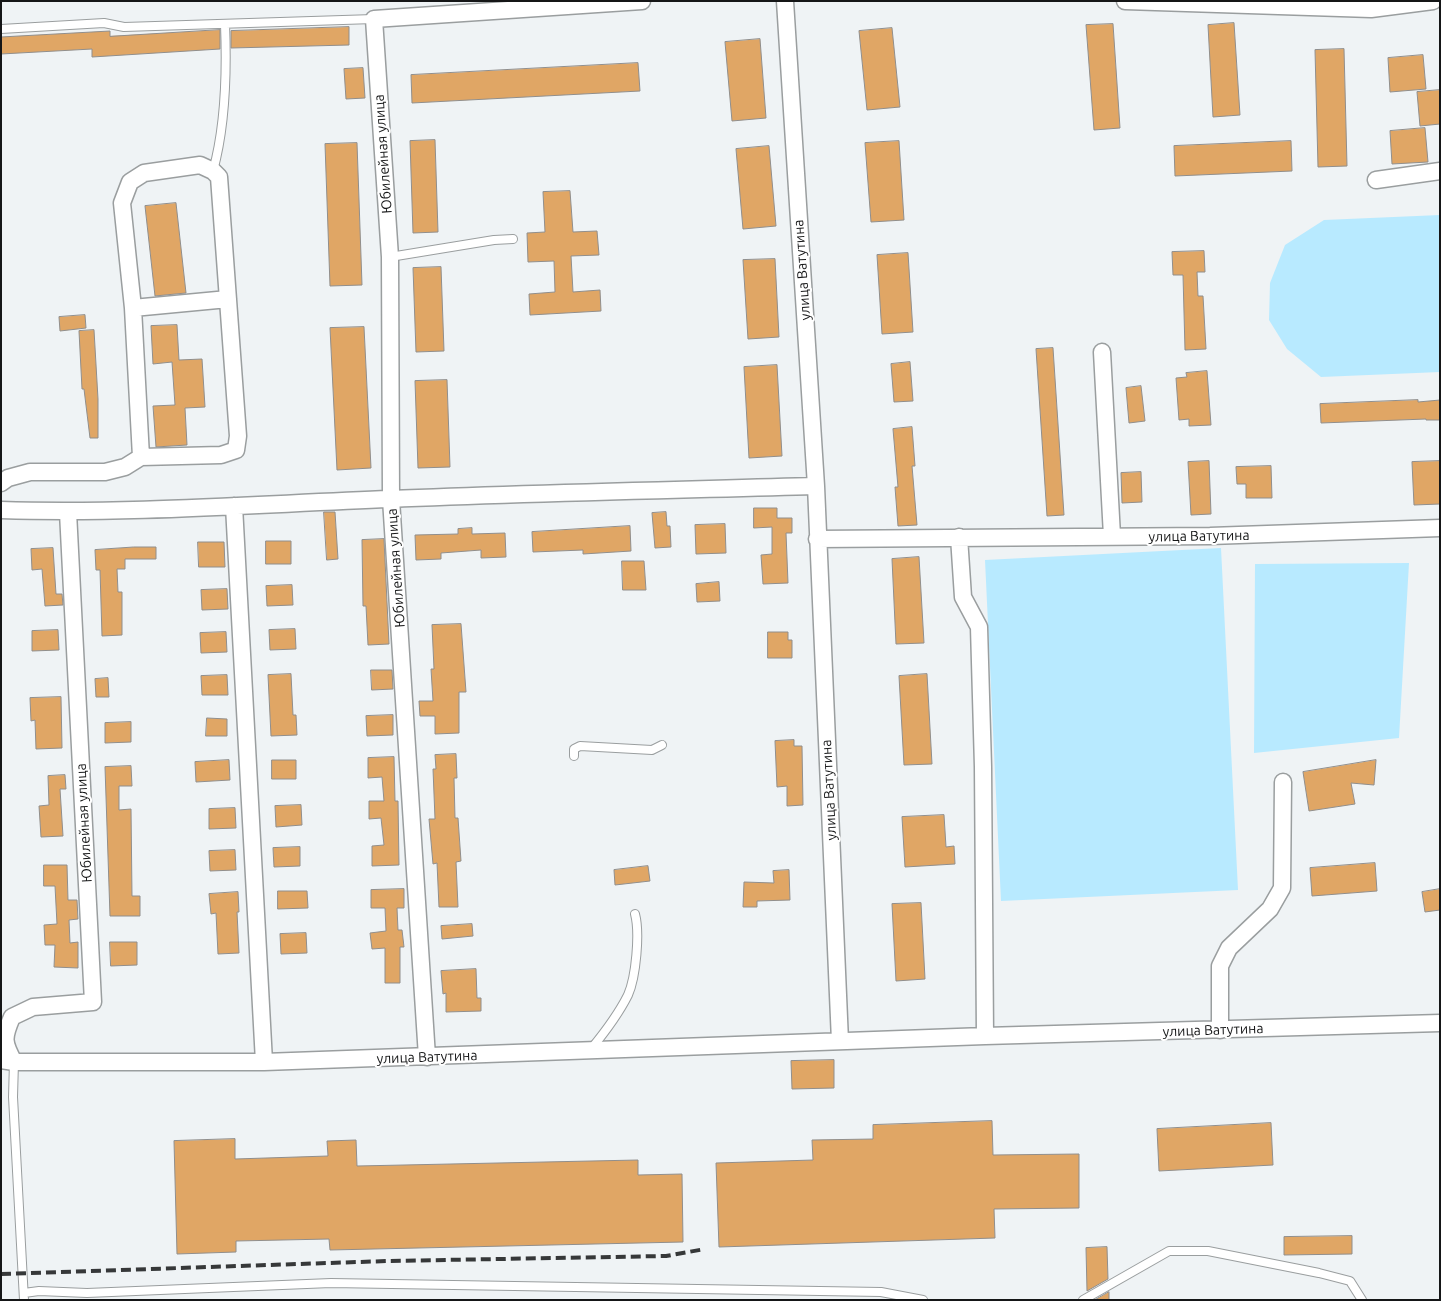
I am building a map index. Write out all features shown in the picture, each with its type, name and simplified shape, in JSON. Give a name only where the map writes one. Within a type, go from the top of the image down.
[{"type":"street","points":[[374,19],[642,1]]},
{"type":"street","name":"улица Ватутина","points":[[785,1],[816,486],[840,1041]]},
{"type":"street","points":[[1125,1],[1371,9],[1433,1]]},
{"type":"street","name":"Юбилейная улица","points":[[374,19],[390,257],[391,499],[427,1057]]},
{"type":"street","points":[[1,484],[8,478],[30,472],[105,472],[126,467],[141,457],[221,456],[236,450],[238,436],[220,177],[200,165],[144,173],[130,182],[122,202],[133,308],[141,457]]},
{"type":"street","points":[[1376,180],[1440,171]]},
{"type":"street","points":[[133,308],[228,299]]},
{"type":"street","points":[[1102,352],[1112,536]]},
{"type":"street","name":"Юбилейная улица","points":[[1,510],[68,512],[391,499],[816,486]]},
{"type":"street","points":[[234,506],[264,1062]]},
{"type":"street","name":"Юбилейная улица","points":[[8,1061],[5,1033],[12,1017],[34,1008],[93,1002],[68,512]]},
{"type":"street","name":"улица Ватутина","points":[[817,539],[1210,536],[1440,528]]},
{"type":"street","points":[[959,537],[963,597],[979,627],[983,766],[985,1036]]},
{"type":"street","points":[[1220,1030],[1220,966],[1229,948],[1270,909],[1282,888],[1283,782]]},
{"type":"street","name":"улица Ватутина","points":[[8,1061],[264,1062],[1440,1022]]},
{"type":"lane","points":[[1,29],[104,22],[124,27],[374,19]]},
{"type":"lane","points":[[213,172],[221,144],[227,66],[224,24]]},
{"type":"lane","points":[[390,257],[494,240],[513,240]]},
{"type":"lane","points":[[574,756],[574,749],[580,746],[652,750],[662,745]]},
{"type":"lane","points":[[590,1051],[612,1023],[629,993],[636,958],[638,926],[635,914]]},
{"type":"lane","points":[[8,1061],[13,1097],[24,1296],[39,1291],[87,1292],[331,1282],[881,1292],[923,1300]]},
{"type":"lane","points":[[1083,1300],[1169,1252],[1208,1251],[1350,1281],[1362,1300]]},
{"type":"shaded area","points":[[1440,215],[1440,372],[1321,377],[1287,349],[1269,320],[1270,283],[1285,245],[1324,220]]},
{"type":"shaded area","points":[[1221,548],[1238,890],[1001,901],[985,560]]},
{"type":"shaded area","points":[[1409,563],[1399,738],[1254,753],[1255,564]]},
{"type":"building","points":[[1234,23],[1240,115],[1213,117],[1208,25]]},
{"type":"building","points":[[1113,24],[1120,128],[1094,130],[1086,25]]},
{"type":"building","points":[[349,27],[349,45],[231,48],[231,31]]},
{"type":"building","points":[[892,28],[900,107],[867,110],[859,31]]},
{"type":"building","points":[[220,30],[220,49],[92,57],[92,49],[1,54],[1,37],[110,31],[110,36]]},
{"type":"building","points":[[760,39],[766,118],[732,121],[725,42]]},
{"type":"building","points":[[1344,49],[1347,166],[1318,167],[1315,50]]},
{"type":"building","points":[[1423,55],[1426,89],[1390,92],[1388,58]]},
{"type":"building","points":[[638,63],[640,91],[412,103],[411,75]]},
{"type":"building","points":[[363,68],[365,98],[346,99],[344,69]]},
{"type":"building","points":[[1440,90],[1440,124],[1420,126],[1417,92]]},
{"type":"building","points":[[1425,128],[1428,162],[1392,164],[1390,131]]},
{"type":"building","points":[[435,140],[438,232],[413,233],[410,141]]},
{"type":"building","points":[[899,141],[904,220],[871,222],[865,143]]},
{"type":"building","points":[[1291,141],[1292,171],[1175,176],[1174,146]]},
{"type":"building","points":[[357,143],[362,285],[330,286],[325,144]]},
{"type":"building","points":[[769,146],[776,226],[743,229],[736,149]]},
{"type":"building","points":[[570,191],[573,232],[597,231],[599,255],[571,256],[573,292],[600,290],[601,311],[530,315],[529,294],[555,292],[554,261],[528,262],[527,233],[545,232],[543,192]]},
{"type":"building","points":[[176,203],[186,293],[155,296],[145,206]]},
{"type":"building","points":[[1204,251],[1205,272],[1197,272],[1198,296],[1203,296],[1206,349],[1185,350],[1183,275],[1173,275],[1172,252]]},
{"type":"building","points":[[908,253],[913,332],[882,334],[877,255]]},
{"type":"building","points":[[775,259],[779,337],[748,339],[743,260]]},
{"type":"building","points":[[441,267],[444,351],[416,352],[413,268]]},
{"type":"building","points":[[85,315],[86,328],[60,331],[59,317]]},
{"type":"building","points":[[177,325],[179,360],[202,359],[205,407],[185,408],[187,445],[156,447],[153,406],[175,405],[172,362],[153,364],[151,326]]},
{"type":"building","points":[[364,327],[371,468],[337,470],[330,328]]},
{"type":"building","points":[[94,330],[98,438],[90,438],[84,389],[82,389],[79,331]]},
{"type":"building","points":[[1053,348],[1064,515],[1047,516],[1036,349]]},
{"type":"building","points":[[910,362],[913,401],[894,402],[891,364]]},
{"type":"building","points":[[777,365],[782,456],[749,458],[744,367]]},
{"type":"building","points":[[1207,371],[1211,425],[1189,426],[1189,419],[1179,420],[1176,378],[1187,377],[1186,373]]},
{"type":"building","points":[[447,380],[450,467],[418,468],[415,381]]},
{"type":"building","points":[[1141,386],[1145,421],[1129,423],[1126,388]]},
{"type":"building","points":[[1418,400],[1418,402],[1440,400],[1440,420],[1321,423],[1320,404]]},
{"type":"building","points":[[912,427],[915,466],[912,466],[917,525],[898,526],[895,487],[898,487],[893,429]]},
{"type":"building","points":[[1209,461],[1211,514],[1191,515],[1188,462]]},
{"type":"building","points":[[1440,461],[1440,504],[1414,505],[1412,462]]},
{"type":"building","points":[[1271,466],[1272,498],[1246,498],[1246,484],[1237,484],[1236,467]]},
{"type":"building","points":[[1141,472],[1142,502],[1122,503],[1121,473]]},
{"type":"building","points":[[754,508],[777,508],[777,518],[792,518],[792,533],[786,533],[788,583],[763,584],[761,555],[772,554],[772,527],[754,528]]},
{"type":"building","points":[[324,512],[335,512],[338,559],[327,560]]},
{"type":"building","points":[[666,512],[667,526],[670,526],[671,547],[655,548],[652,513]]},
{"type":"building","points":[[725,524],[726,553],[696,554],[695,525]]},
{"type":"building","points":[[630,526],[631,551],[583,554],[583,550],[533,552],[532,532]]},
{"type":"building","points":[[472,528],[472,534],[505,533],[506,557],[481,558],[481,550],[441,553],[441,559],[416,560],[415,535],[458,534],[458,529]]},
{"type":"building","points":[[384,539],[389,644],[368,645],[366,606],[363,606],[362,540]]},
{"type":"building","points":[[266,541],[291,541],[291,564],[266,564]]},
{"type":"building","points":[[198,542],[224,542],[225,567],[199,567]]},
{"type":"building","points":[[156,547],[156,559],[125,559],[125,569],[117,569],[118,592],[122,592],[122,635],[102,636],[100,570],[96,570],[95,550]]},
{"type":"building","points":[[53,548],[56,594],[62,594],[63,605],[45,606],[42,569],[32,570],[31,549]]},
{"type":"building","points":[[919,557],[924,643],[896,644],[892,559]]},
{"type":"building","points":[[622,561],[644,561],[646,590],[623,590]]},
{"type":"building","points":[[719,582],[720,601],[697,602],[696,584]]},
{"type":"building","points":[[292,585],[293,605],[267,606],[266,586]]},
{"type":"building","points":[[227,589],[228,609],[202,610],[201,590]]},
{"type":"building","points":[[461,624],[466,692],[459,692],[459,733],[435,734],[435,716],[420,716],[419,701],[433,701],[431,669],[434,669],[432,625]]},
{"type":"building","points":[[295,629],[296,649],[270,650],[269,630]]},
{"type":"building","points":[[58,630],[59,650],[32,651],[32,631]]},
{"type":"building","points":[[226,632],[227,652],[201,653],[200,633]]},
{"type":"building","points":[[768,632],[788,632],[788,640],[792,640],[792,658],[768,658]]},
{"type":"building","points":[[371,670],[392,670],[393,689],[372,690]]},
{"type":"building","points":[[291,674],[293,715],[296,715],[297,735],[271,736],[268,675]]},
{"type":"building","points":[[927,674],[932,764],[904,765],[899,676]]},
{"type":"building","points":[[227,675],[228,695],[202,695],[201,676]]},
{"type":"building","points":[[108,678],[109,697],[96,697],[95,679]]},
{"type":"building","points":[[61,697],[62,748],[36,749],[35,720],[31,721],[30,698]]},
{"type":"building","points":[[393,715],[393,735],[367,736],[366,716]]},
{"type":"building","points":[[207,718],[227,719],[227,736],[206,736]]},
{"type":"building","points":[[131,722],[131,742],[105,743],[105,723]]},
{"type":"building","points":[[794,740],[794,746],[802,746],[803,805],[787,806],[787,786],[777,787],[775,741]]},
{"type":"building","points":[[456,754],[457,778],[454,778],[455,818],[458,818],[461,861],[456,862],[458,907],[439,907],[437,863],[433,864],[429,819],[435,819],[433,769],[436,769],[435,755]]},
{"type":"building","points":[[394,757],[395,801],[398,801],[399,865],[372,866],[372,846],[384,845],[381,818],[369,819],[369,801],[384,801],[382,777],[368,778],[368,758]]},
{"type":"building","points":[[229,760],[230,780],[196,782],[195,762]]},
{"type":"building","points":[[272,760],[296,760],[296,779],[272,779]]},
{"type":"building","points":[[1376,760],[1374,785],[1351,783],[1355,804],[1309,811],[1303,772]]},
{"type":"building","points":[[131,766],[132,786],[119,786],[119,810],[131,809],[132,896],[140,896],[140,916],[110,916],[105,767]]},
{"type":"building","points":[[65,775],[66,789],[60,789],[63,836],[41,837],[39,806],[49,805],[48,776]]},
{"type":"building","points":[[301,805],[302,825],[276,827],[275,806]]},
{"type":"building","points":[[235,808],[236,828],[209,829],[209,809]]},
{"type":"building","points":[[944,815],[946,847],[954,846],[955,864],[905,867],[902,817]]},
{"type":"building","points":[[300,847],[300,866],[274,867],[273,848]]},
{"type":"building","points":[[235,850],[236,870],[210,871],[209,851]]},
{"type":"building","points":[[1375,863],[1377,891],[1312,896],[1310,868]]},
{"type":"building","points":[[44,865],[67,865],[68,900],[77,900],[78,919],[69,920],[70,943],[78,942],[78,968],[54,967],[55,945],[45,945],[44,925],[57,924],[55,886],[44,886]]},
{"type":"building","points":[[648,866],[650,881],[615,885],[614,870]]},
{"type":"building","points":[[789,870],[790,900],[757,901],[757,907],[743,907],[744,882],[774,883],[773,871]]},
{"type":"building","points":[[404,889],[404,908],[397,908],[398,930],[402,930],[404,947],[400,947],[400,983],[385,983],[385,948],[372,949],[370,933],[386,931],[385,908],[371,908],[371,890]]},
{"type":"building","points":[[1440,889],[1440,910],[1425,912],[1422,892]]},
{"type":"building","points":[[278,891],[307,891],[308,908],[278,909]]},
{"type":"building","points":[[238,892],[239,953],[218,954],[216,913],[211,914],[209,894]]},
{"type":"building","points":[[921,903],[925,979],[896,981],[892,904]]},
{"type":"building","points":[[472,924],[473,936],[442,939],[441,926]]},
{"type":"building","points":[[306,933],[307,953],[281,954],[280,934]]},
{"type":"building","points":[[110,942],[137,942],[137,965],[111,966]]},
{"type":"building","points":[[476,969],[477,998],[481,998],[481,1011],[446,1012],[446,993],[443,994],[441,971]]},
{"type":"building","points":[[834,1060],[834,1088],[792,1089],[791,1061]]},
{"type":"building","points":[[992,1121],[993,1155],[1079,1154],[1079,1208],[994,1209],[995,1238],[719,1247],[716,1163],[813,1160],[812,1140],[873,1139],[873,1125]]},
{"type":"building","points":[[1271,1123],[1273,1165],[1159,1171],[1157,1129]]},
{"type":"building","points":[[235,1139],[235,1159],[328,1156],[327,1141],[356,1140],[357,1166],[638,1160],[638,1175],[682,1174],[683,1242],[330,1250],[329,1239],[236,1241],[236,1252],[177,1254],[174,1141]]},
{"type":"building","points":[[1352,1236],[1352,1254],[1284,1255],[1284,1237]]},
{"type":"building","points":[[1107,1247],[1108,1279],[1087,1291],[1086,1248]]},
{"type":"building","points":[[1109,1292],[1109,1300],[1095,1300]]},
{"type":"railway","points":[[1,1274],[388,1261],[666,1256],[705,1249]]}]
